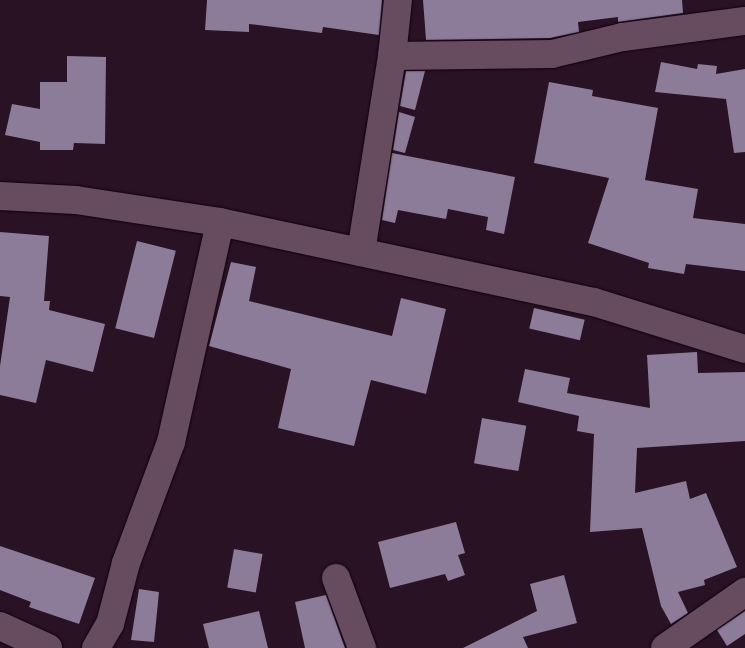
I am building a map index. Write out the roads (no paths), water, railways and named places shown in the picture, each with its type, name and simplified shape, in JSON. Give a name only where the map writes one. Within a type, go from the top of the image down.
[{"type":"street","points":[[361,252],[392,56],[398,0]]},
{"type":"street","points":[[392,56],[552,54],[623,37],[745,21]]},
{"type":"street","points":[[0,196],[76,200],[220,222],[594,302],[745,350]]},
{"type":"street","points":[[96,648],[110,624],[126,563],[171,442],[220,222]]},
{"type":"street","points":[[336,578],[362,648]]},
{"type":"street","points":[[665,648],[745,592]]},
{"type":"street","points":[[0,626],[48,648]]}]
